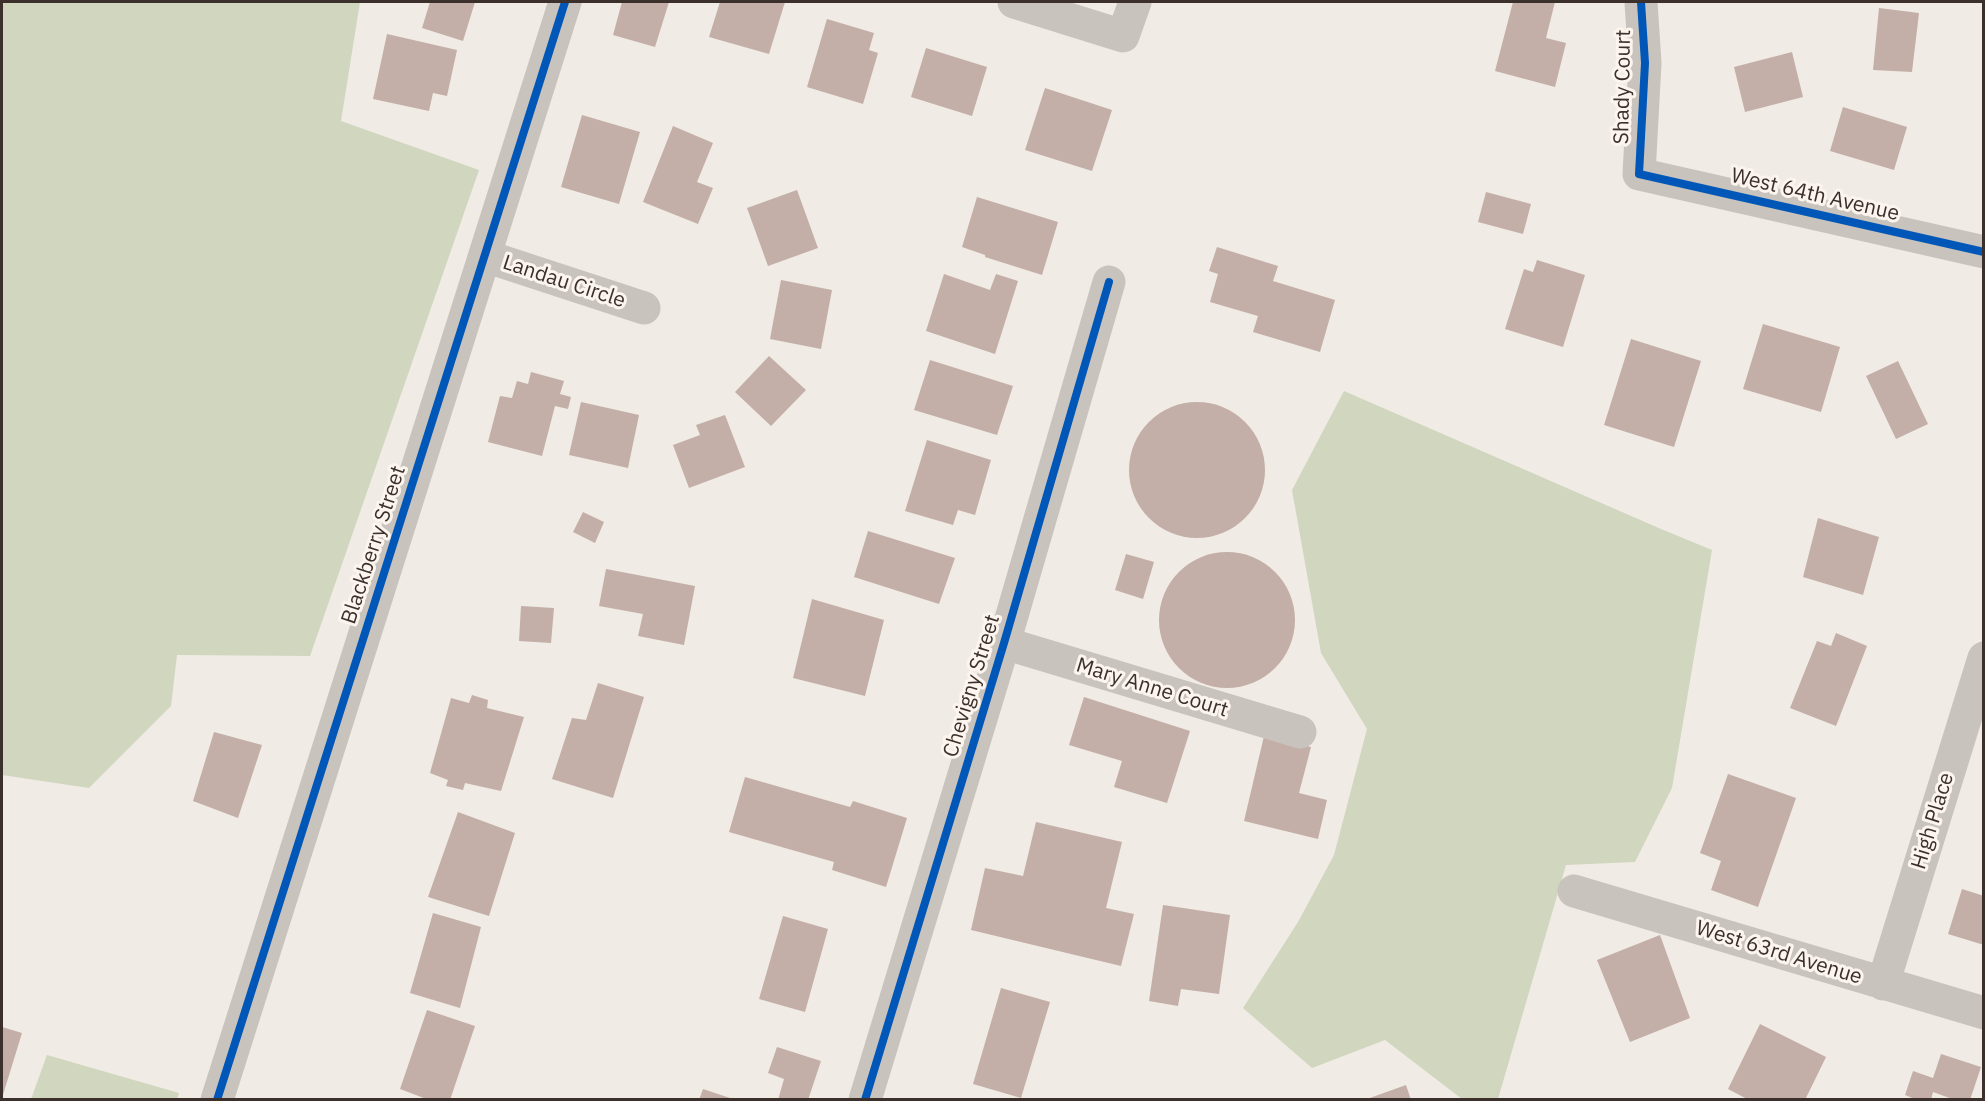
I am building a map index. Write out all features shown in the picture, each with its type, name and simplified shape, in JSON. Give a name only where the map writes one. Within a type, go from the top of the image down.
[{"type":"street","name":"Blackberry Street","points":[[217,1100],[566,2]]},
{"type":"street","points":[[1014,2],[1123,36],[1135,2]]},
{"type":"street","name":"Shady Court","points":[[1639,174],[1645,63],[1641,2]]},
{"type":"street","name":"West 64th Avenue","points":[[1639,174],[1983,252]]},
{"type":"street","name":"Landau Circle","points":[[485,256],[644,308]]},
{"type":"street","name":"Chevigny Street","points":[[864,1100],[1004,643],[1110,282]]},
{"type":"street","name":"Mary Anne Court","points":[[1004,643],[1300,732]]},
{"type":"street","name":"High Place","points":[[1883,984],[1983,658]]},
{"type":"street","name":"West 63rd Avenue","points":[[1574,891],[1983,1013]]},
{"type":"green space","points":[[2,2],[360,2],[341,121],[479,170],[310,656],[177,655],[171,706],[89,788],[2,775]]},
{"type":"green space","points":[[1344,391],[1712,550],[1672,788],[1635,862],[1566,865],[1498,1099],[1462,1099],[1385,1040],[1312,1068],[1243,1008],[1298,922],[1334,855],[1367,729],[1321,653],[1292,490]]},
{"type":"green space","points":[[47,1055],[179,1093],[177,1099],[31,1099]]},
{"type":"building","points":[[430,2],[475,2],[463,41],[422,28]]},
{"type":"building","points":[[622,2],[669,2],[655,47],[613,35]]},
{"type":"building","points":[[720,2],[785,2],[769,54],[709,37]]},
{"type":"building","points":[[1513,2],[1555,2],[1546,38],[1566,43],[1555,87],[1495,71]]},
{"type":"building","points":[[1879,8],[1919,13],[1912,72],[1873,70]]},
{"type":"building","points":[[827,19],[874,33],[869,50],[878,53],[863,104],[807,87]]},
{"type":"building","points":[[387,34],[457,50],[447,96],[433,93],[429,111],[373,99]]},
{"type":"building","points":[[926,48],[987,67],[972,116],[911,97]]},
{"type":"building","points":[[1792,52],[1803,97],[1745,112],[1734,67]]},
{"type":"building","points":[[1045,88],[1112,110],[1092,171],[1025,150]]},
{"type":"building","points":[[1843,107],[1907,127],[1894,170],[1830,151]]},
{"type":"building","points":[[582,115],[640,132],[619,204],[561,187]]},
{"type":"building","points":[[673,126],[713,143],[697,182],[713,188],[698,224],[643,202]]},
{"type":"building","points":[[797,190],[818,248],[768,266],[747,208]]},
{"type":"building","points":[[1486,192],[1531,204],[1523,234],[1478,222]]},
{"type":"building","points":[[977,197],[1058,222],[1042,275],[985,257],[985,255],[962,247]]},
{"type":"building","points":[[1217,247],[1278,266],[1273,281],[1335,300],[1320,352],[1253,332],[1258,316],[1210,302],[1218,274],[1209,271]]},
{"type":"building","points":[[1537,260],[1585,275],[1563,347],[1505,329],[1524,269],[1533,272]]},
{"type":"building","points":[[944,274],[990,290],[996,274],[1018,281],[995,354],[926,331]]},
{"type":"building","points":[[781,280],[832,290],[821,349],[770,339]]},
{"type":"building","points":[[1763,324],[1840,347],[1821,412],[1743,389]]},
{"type":"building","points":[[1631,339],[1701,361],[1674,447],[1604,425]]},
{"type":"building","points":[[769,356],[806,390],[771,426],[735,392]]},
{"type":"building","points":[[930,360],[1013,386],[997,435],[914,410]]},
{"type":"building","points":[[1898,361],[1928,424],[1896,439],[1866,376]]},
{"type":"building","points":[[531,372],[564,381],[560,394],[571,397],[568,409],[555,406],[542,456],[488,442],[500,396],[512,398],[517,381],[528,384]]},
{"type":"building","points":[[581,402],[639,415],[628,468],[569,455]]},
{"type":"building","points":[[1197,402],[1223,407],[1235,413],[1245,422],[1254,432],[1260,444],[1265,470],[1260,496],[1254,508],[1245,518],[1235,527],[1223,533],[1197,538],[1171,533],[1159,527],[1149,518],[1140,508],[1134,496],[1129,470],[1134,444],[1140,432],[1149,422],[1159,413],[1171,407]]},
{"type":"building","points":[[725,415],[745,467],[689,488],[673,445],[700,435],[696,425]]},
{"type":"building","points":[[927,440],[991,460],[975,515],[958,510],[953,525],[905,511]]},
{"type":"building","points":[[583,512],[604,522],[595,543],[573,532]]},
{"type":"building","points":[[1818,518],[1879,537],[1863,595],[1803,577]]},
{"type":"building","points":[[868,531],[955,558],[939,604],[854,577]]},
{"type":"building","points":[[1227,552],[1253,557],[1265,563],[1275,572],[1284,582],[1290,594],[1295,620],[1290,646],[1284,658],[1275,668],[1265,677],[1253,683],[1227,688],[1201,683],[1189,677],[1179,668],[1170,658],[1164,646],[1159,620],[1164,594],[1170,582],[1179,572],[1189,563],[1201,557]]},
{"type":"building","points":[[1126,554],[1154,562],[1143,599],[1115,590]]},
{"type":"building","points":[[606,569],[695,586],[684,645],[638,636],[643,614],[599,606]]},
{"type":"building","points":[[812,599],[884,620],[865,696],[793,678]]},
{"type":"building","points":[[521,606],[554,608],[551,643],[519,641]]},
{"type":"building","points":[[1836,633],[1867,646],[1836,726],[1790,708],[1817,641],[1831,646]]},
{"type":"building","points":[[598,683],[644,697],[613,798],[552,779],[572,718],[586,720]]},
{"type":"building","points":[[472,695],[488,700],[487,708],[524,717],[501,791],[465,783],[463,790],[446,786],[448,780],[430,773],[451,698],[469,703]]},
{"type":"building","points":[[1084,697],[1190,731],[1167,803],[1114,787],[1122,761],[1069,745]]},
{"type":"building","points":[[214,732],[262,745],[238,818],[193,801]]},
{"type":"building","points":[[1264,736],[1311,747],[1299,793],[1327,800],[1318,839],[1244,821]]},
{"type":"building","points":[[1728,774],[1796,798],[1758,907],[1711,890],[1721,861],[1700,853]]},
{"type":"building","points":[[745,777],[850,807],[853,801],[907,818],[886,887],[832,870],[834,862],[729,832]]},
{"type":"building","points":[[458,812],[515,833],[489,916],[428,897]]},
{"type":"building","points":[[1036,822],[1122,842],[1106,908],[1134,914],[1121,966],[971,930],[985,868],[1023,876]]},
{"type":"building","points":[[1962,889],[1984,896],[1984,945],[1948,934]]},
{"type":"building","points":[[1163,905],[1230,915],[1219,994],[1181,989],[1178,1006],[1149,1001]]},
{"type":"building","points":[[433,913],[481,927],[460,1008],[410,993]]},
{"type":"building","points":[[783,916],[828,929],[805,1012],[759,999]]},
{"type":"building","points":[[1660,935],[1690,1018],[1630,1042],[1597,960]]},
{"type":"building","points":[[1001,988],[1050,1002],[1021,1098],[973,1084]]},
{"type":"building","points":[[427,1010],[475,1026],[450,1100],[429,1100],[400,1089]]},
{"type":"building","points":[[1760,1024],[1826,1057],[1805,1100],[1749,1100],[1728,1089]]},
{"type":"building","points":[[2,1027],[22,1033],[2,1098]]},
{"type":"building","points":[[777,1047],[821,1061],[808,1100],[778,1100],[784,1079],[768,1073]]},
{"type":"building","points":[[1941,1054],[1981,1067],[1970,1100],[1955,1100],[1933,1092],[1931,1100],[1917,1100],[1905,1095],[1913,1071],[1933,1078]]},
{"type":"building","points":[[1406,1085],[1411,1100],[1367,1100],[1367,1099]]},
{"type":"building","points":[[703,1089],[733,1099],[733,1100],[699,1100]]},
{"type":"cycle path","points":[[217,1100],[565,2]]},
{"type":"cycle path","points":[[1641,2],[1645,63],[1639,174],[1984,252]]},
{"type":"cycle path","points":[[865,1100],[1004,643],[1109,282]]}]
